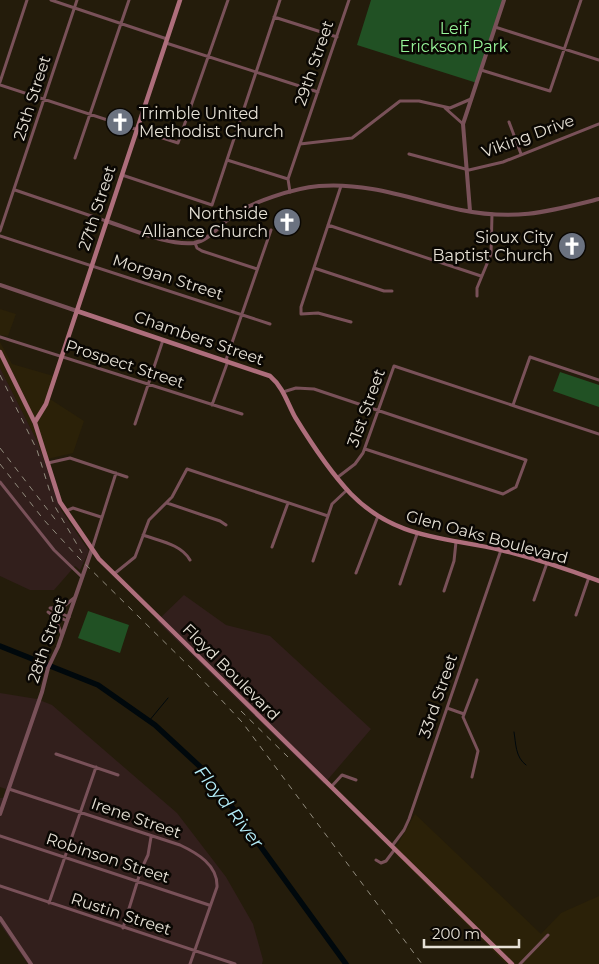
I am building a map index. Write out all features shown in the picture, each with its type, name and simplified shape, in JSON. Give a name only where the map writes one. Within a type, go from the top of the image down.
[{"type":"main road","name":"27th Street","points":[[35,422],[46,404],[180,0]]},
{"type":"main road","name":"Chambers Street","points":[[76,311],[227,360],[270,376],[283,392]]},
{"type":"main road","name":"Floyd Boulevard","points":[[0,352],[35,422],[60,502],[92,549],[114,575],[512,964]]},
{"type":"main road","name":"Glen Oaks Boulevard","points":[[283,392],[300,425],[347,490],[378,516],[417,534],[501,550],[599,581]]},
{"type":"street","points":[[27,0],[0,83],[178,144],[228,0]]},
{"type":"street","points":[[50,0],[122,23],[209,57],[318,92]]},
{"type":"street","name":"25th Street","points":[[0,231],[77,0]]},
{"type":"street","points":[[75,158],[129,0]]},
{"type":"street","points":[[121,175],[212,205],[280,0]]},
{"type":"street","name":"29th Street","points":[[290,192],[288,179],[349,0]]},
{"type":"street","points":[[470,211],[462,124],[504,0]]},
{"type":"street","points":[[481,70],[550,90],[581,0]]},
{"type":"street","points":[[274,17],[337,37]]},
{"type":"street","points":[[495,27],[599,60]]},
{"type":"street","points":[[300,144],[352,138],[400,101],[419,101],[445,107],[460,106],[471,99]]},
{"type":"street","points":[[445,107],[462,124]]},
{"type":"street","points":[[509,122],[521,154]]},
{"type":"street","name":"Viking Drive","points":[[408,154],[466,170],[496,164],[599,124]]},
{"type":"street","points":[[228,160],[288,179]]},
{"type":"street","points":[[14,190],[174,242],[195,242],[210,235],[229,218],[244,209],[290,192],[313,186],[341,186],[393,192],[470,211],[492,214],[537,214],[599,200]]},
{"type":"street","points":[[341,186],[301,307],[301,314],[318,313],[350,322]]},
{"type":"street","points":[[477,296],[476,288],[491,254],[492,214]]},
{"type":"street","points":[[328,225],[481,276]]},
{"type":"street","points":[[212,405],[271,230]]},
{"type":"street","name":"Morgan Street","points":[[0,236],[270,324]]},
{"type":"street","points":[[195,242],[197,248],[202,251],[257,270]]},
{"type":"street","points":[[314,268],[384,291],[392,291]]},
{"type":"street","name":"Chambers Street","points":[[0,286],[76,311]]},
{"type":"street","name":"Prospect Street","points":[[0,337],[242,414]]},
{"type":"street","points":[[135,424],[163,339]]},
{"type":"street","points":[[599,380],[530,357],[513,405],[599,434]]},
{"type":"street","name":"31st Street","points":[[338,477],[360,459],[394,366],[513,405]]},
{"type":"street","points":[[283,392],[296,388],[314,389],[526,460],[516,487],[503,494],[365,449]]},
{"type":"street","points":[[48,463],[70,458],[127,477]]},
{"type":"street","points":[[114,575],[132,562],[152,516],[167,503],[187,469],[328,516]]},
{"type":"street","name":"28th Street","points":[[0,814],[42,692],[48,668],[58,647],[92,549],[116,473]]},
{"type":"street","points":[[0,482],[54,550],[82,577]]},
{"type":"street","points":[[313,561],[332,504],[347,490]]},
{"type":"street","points":[[167,503],[220,521],[226,525]]},
{"type":"street","points":[[272,546],[288,504]]},
{"type":"street","points":[[66,511],[73,508],[101,517]]},
{"type":"street","points":[[356,573],[378,516]]},
{"type":"street","points":[[400,584],[417,534]]},
{"type":"street","points":[[143,535],[175,546],[187,555],[190,560]]},
{"type":"street","points":[[444,591],[454,561],[456,542]]},
{"type":"street","name":"33rd Street","points":[[394,848],[409,819],[501,550]]},
{"type":"street","points":[[534,600],[547,563]]},
{"type":"street","points":[[576,615],[589,577]]},
{"type":"street","points":[[68,619],[50,608],[64,607],[75,598]]},
{"type":"street","points":[[62,634],[55,617],[48,612],[68,619]]},
{"type":"street","points":[[472,777],[478,751],[463,717],[477,680]]},
{"type":"street","points":[[447,708],[464,714]]},
{"type":"street","points":[[56,754],[118,775]]},
{"type":"street","points":[[49,903],[96,767]]},
{"type":"street","points":[[331,788],[342,775],[356,780]]},
{"type":"street","name":"Irene Street","points":[[9,789],[191,850],[206,860],[217,883],[209,905]]},
{"type":"street","name":"Robinson Street","points":[[0,836],[209,905]]},
{"type":"street","points":[[123,928],[148,855],[151,836]]},
{"type":"street","points":[[376,860],[381,863],[386,861],[394,848]]},
{"type":"street","name":"Rustin Street","points":[[0,886],[235,964]]},
{"type":"street","points":[[190,964],[209,905]]},
{"type":"street","points":[[0,918],[31,964]]},
{"type":"street","points":[[520,964],[548,936]]},
{"type":"shaded area","points":[[0,309],[16,314],[8,336],[0,335]]},
{"type":"shaded area","points":[[0,342],[12,364],[57,377],[50,399],[84,421],[73,453],[43,460],[38,443],[0,368]]},
{"type":"shaded area","points":[[0,368],[38,443],[61,510],[89,551],[80,570],[75,566],[54,590],[30,590],[0,576]]},
{"type":"shaded area","points":[[184,595],[226,625],[270,636],[371,729],[324,784],[157,621]]},
{"type":"shaded area","points":[[0,693],[37,699],[52,705],[177,813],[226,877],[253,924],[263,960],[262,964],[28,964],[0,924],[0,798],[3,798],[6,789],[0,787]]},
{"type":"shaded area","points":[[415,814],[541,934],[561,913],[599,896],[599,964],[506,964],[391,850],[398,844]]},
{"type":"green space","name":"Leif Erickson Park","points":[[371,0],[504,0],[477,83],[357,45]]},
{"type":"green space","points":[[560,372],[599,385],[599,407],[553,391]]},
{"type":"green space","points":[[88,611],[129,625],[120,653],[78,638]]},
{"type":"waterway","name":"Floyd River","points":[[0,646],[98,685],[155,725],[208,774],[346,964]]},
{"type":"waterway","points":[[149,721],[168,698]]},
{"type":"waterway","points":[[514,732],[518,754],[526,765]]},
{"type":"railway","points":[[0,375],[37,450],[54,505],[82,553]]},
{"type":"railway","points":[[0,448],[58,523]]},
{"type":"railway","points":[[0,464],[44,520],[76,555],[198,675],[242,722],[422,964]]},
{"type":"railway","points":[[241,711],[288,757]]},
{"type":"place","name":"Trimble United Methodist Church","points":[[120,122]]},
{"type":"place","name":"Northside Alliance Church","points":[[287,222]]},
{"type":"place","name":"Sioux City Baptist Church","points":[[572,246]]}]
